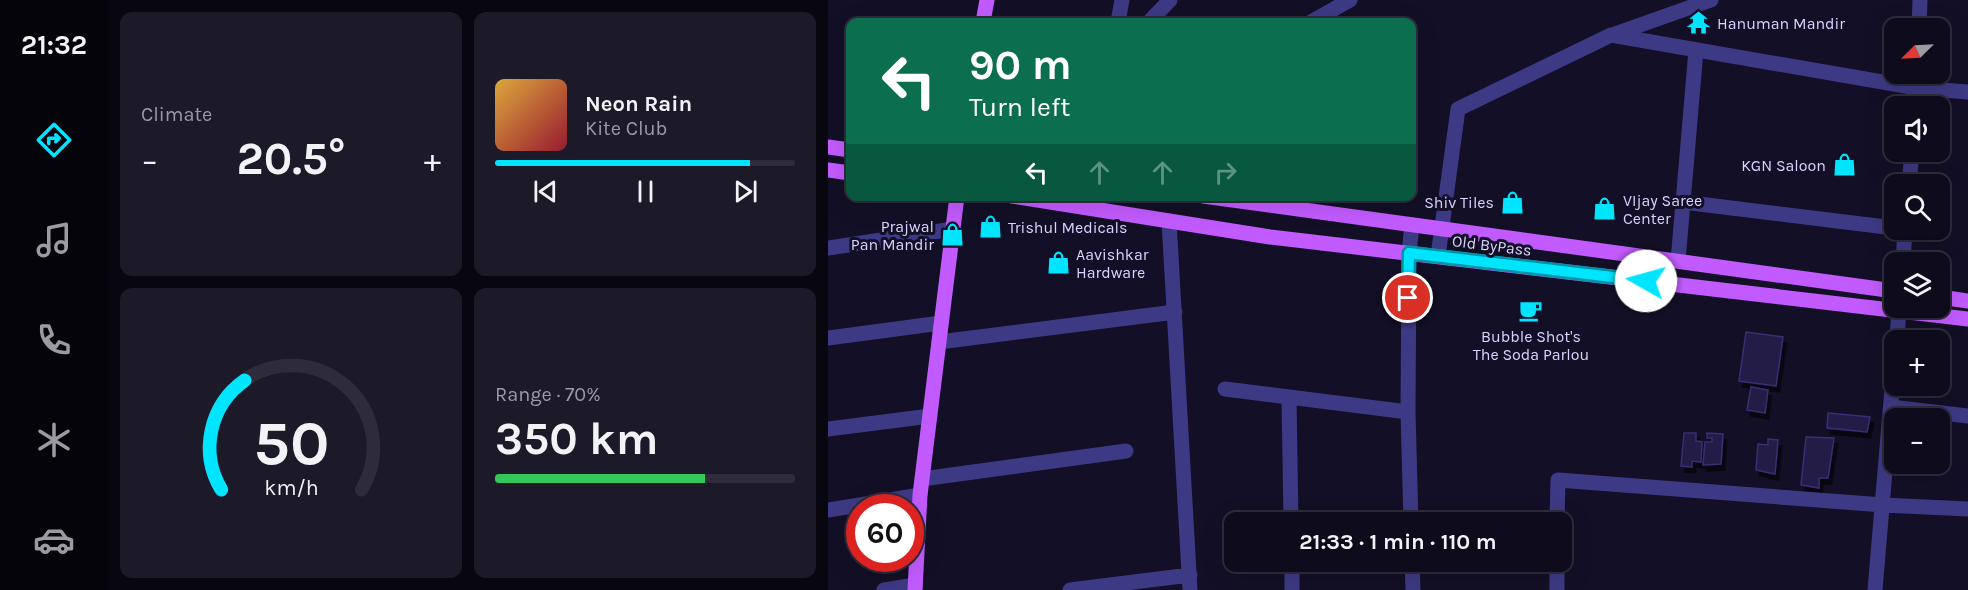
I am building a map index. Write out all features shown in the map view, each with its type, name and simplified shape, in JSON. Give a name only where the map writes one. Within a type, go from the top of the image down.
[{"type":"main road","points":[[984,18],[987,0]]},
{"type":"main road","points":[[828,147],[846,149]]},
{"type":"main road","points":[[828,170],[846,172]]},
{"type":"main road","points":[[921,494],[956,201]]},
{"type":"main road","name":"Old ByPass","points":[[1043,201],[1270,237],[1884,307]]},
{"type":"main road","name":"Old ByPass","points":[[1239,201],[1884,290]]},
{"type":"main road","points":[[1950,298],[1968,301]]},
{"type":"main road","name":"Old ByPass","points":[[1950,316],[1968,319]]},
{"type":"main road","points":[[915,588],[916,572]]},
{"type":"street","points":[[1119,18],[1122,0]]},
{"type":"street","points":[[1153,18],[1170,0]]},
{"type":"street","points":[[1318,18],[1350,0]]},
{"type":"street","points":[[1438,256],[1458,109],[1611,36],[1711,0]]},
{"type":"street","points":[[1919,18],[1920,0]]},
{"type":"street","points":[[1611,36],[1884,76]]},
{"type":"street","points":[[1678,261],[1696,50]]},
{"type":"street","points":[[1931,84],[1968,92]]},
{"type":"street","points":[[1683,202],[1884,227]]},
{"type":"street","points":[[1070,590],[1190,582],[1169,221]]},
{"type":"street","points":[[1411,512],[1408,412],[1409,253],[1412,225]]},
{"type":"street","points":[[828,248],[953,229]]},
{"type":"street","points":[[939,342],[1174,312]]},
{"type":"street","points":[[828,338],[941,323]]},
{"type":"street","points":[[1225,389],[1408,412]]},
{"type":"street","points":[[1875,590],[1892,396]]},
{"type":"street","points":[[1289,398],[1291,512]]},
{"type":"street","points":[[1891,407],[1968,416]]},
{"type":"street","points":[[828,429],[930,416]]},
{"type":"street","points":[[922,479],[1126,451]]},
{"type":"street","points":[[1557,512],[1558,480],[1883,505],[1968,509]]},
{"type":"street","points":[[828,510],[846,507]]},
{"type":"street","points":[[1292,572],[1292,590]]},
{"type":"street","points":[[1412,572],[1413,590]]},
{"type":"street","points":[[1557,572],[1557,590]]},
{"type":"street","points":[[884,590],[915,588]]},
{"type":"building","points":[[1746,332],[1783,337],[1776,386],[1739,381]]},
{"type":"building","points":[[1751,387],[1768,390],[1765,413],[1747,410]]},
{"type":"building","points":[[1828,413],[1870,417],[1867,432],[1827,428]]},
{"type":"building","points":[[1684,433],[1696,433],[1696,441],[1702,442],[1701,462],[1692,461],[1692,467],[1681,466]]},
{"type":"building","points":[[1707,433],[1723,434],[1721,464],[1703,465],[1705,442],[1712,442],[1712,438],[1707,438]]},
{"type":"building","points":[[1806,437],[1834,438],[1828,478],[1819,478],[1819,488],[1801,485]]},
{"type":"building","points":[[1768,439],[1778,440],[1775,474],[1756,470],[1758,444],[1768,445]]},
{"type":"place","name":"Hanuman Mandir","points":[[1699,23]]},
{"type":"place","name":"KGN Saloon","points":[[1844,165]]},
{"type":"place","name":"Shiv Tiles","points":[[1512,202]]},
{"type":"place","name":"VIjay Saree Center","points":[[1605,209]]},
{"type":"place","name":"Trishul Medicals","points":[[990,227]]},
{"type":"place","name":"Prajwal Pan Mandir","points":[[952,235]]},
{"type":"place","name":"Aavishkar Hardware","points":[[1058,263]]},
{"type":"place","name":"Bubble Shot's The Soda Parlou","points":[[1531,311]]},
{"type":"route","points":[[1408,298],[1409,253],[1646,281]]}]
